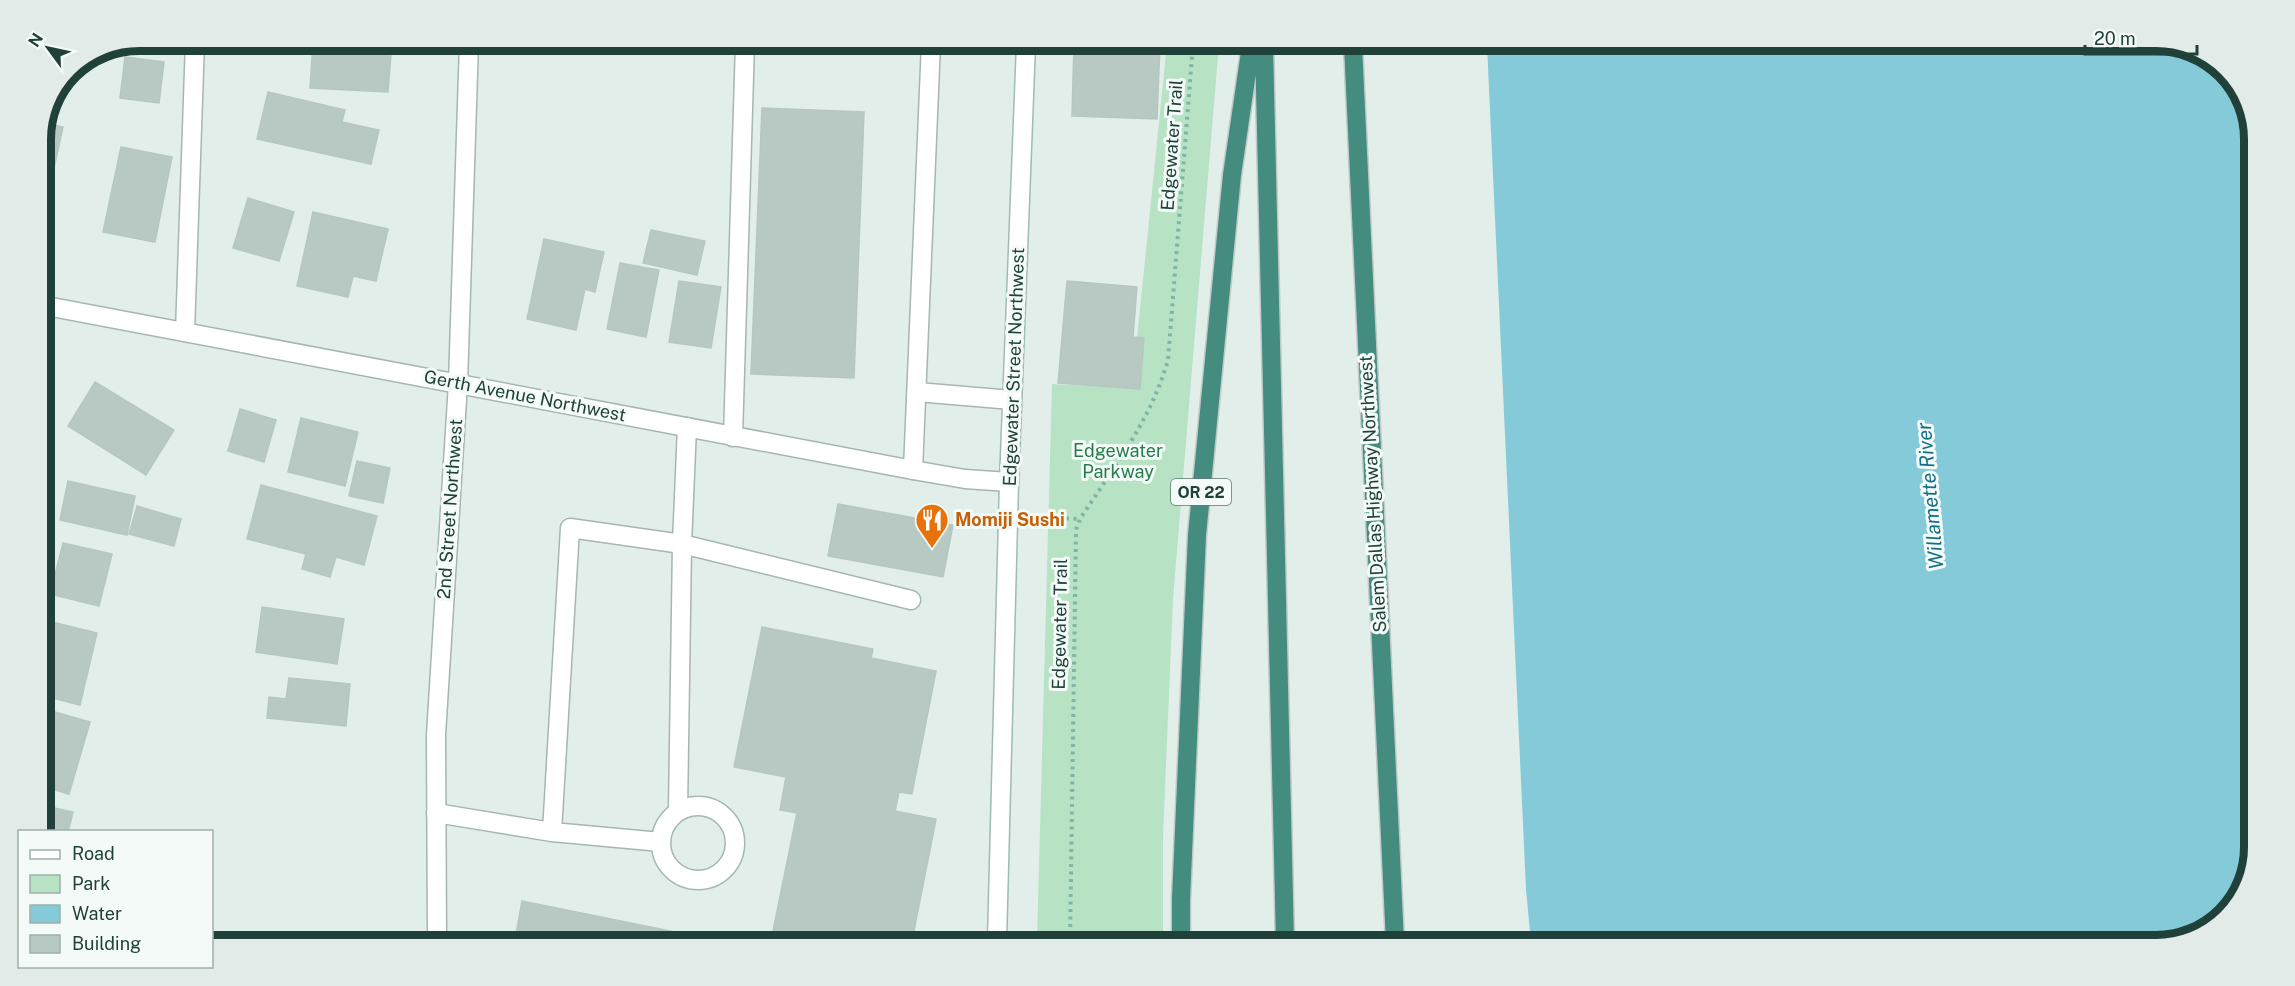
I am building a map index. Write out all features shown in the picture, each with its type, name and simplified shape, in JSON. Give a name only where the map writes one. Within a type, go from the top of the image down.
[{"type":"highway","name":"OR 22","points":[[1181,935],[1197,535],[1232,175],[1250,51]]},
{"type":"highway","points":[[1264,51],[1285,935]]},
{"type":"highway","name":"Salem Dallas Highway Northwest","points":[[1353,51],[1395,935]]},
{"type":"street","points":[[185,332],[195,51]]},
{"type":"street","name":"2nd Street Northwest","points":[[437,935],[436,735],[458,383],[469,51]]},
{"type":"street","points":[[733,437],[745,51]]},
{"type":"street","points":[[913,470],[931,51]]},
{"type":"street","name":"Edgewater Street Northwest","points":[[997,935],[1009,482],[1026,51]]},
{"type":"street","name":"Gerth Avenue Northwest","points":[[51,307],[913,470],[965,479],[1009,482]]},
{"type":"street","points":[[917,393],[1012,400]]},
{"type":"street","points":[[678,811],[682,544],[687,427]]},
{"type":"street","points":[[552,832],[570,528],[682,544],[911,600]]},
{"type":"street","points":[[700,805],[723,814],[731,823],[735,834],[733,858],[715,876],[703,880],[678,875],[669,866],[661,842],[669,819],[678,811],[700,805]]},
{"type":"street","points":[[436,813],[552,832],[661,842]]},
{"type":"path","name":"Edgewater Trail","points":[[1070,935],[1076,530],[1080,519],[1148,414],[1160,387],[1168,360],[1191,51]]},
{"type":"path","points":[[1008,517],[1080,519]]},
{"type":"green space","name":"Edgewater Parkway","points":[[1166,51],[1218,51],[1173,599],[1163,837],[1163,935],[1037,935],[1052,384],[1132,388]]},
{"type":"water","name":"Willamette River","points":[[1487,51],[2156,51],[2189,58],[2214,73],[2235,100],[2244,134],[2244,847],[2237,880],[2226,900],[2214,913],[2195,926],[2173,933],[2156,935],[1530,935],[1526,889]]},
{"type":"building","points":[[312,51],[391,51],[388,92],[310,88]]},
{"type":"building","points":[[1074,51],[1160,51],[1157,119],[1072,116]]},
{"type":"building","points":[[125,57],[164,62],[159,103],[120,98]]},
{"type":"building","points":[[268,92],[345,110],[342,122],[379,130],[371,164],[257,139]]},
{"type":"building","points":[[762,108],[864,112],[854,378],[751,374]]},
{"type":"building","points":[[53,125],[63,127],[51,182]]},
{"type":"building","points":[[121,147],[172,157],[155,242],[103,232]]},
{"type":"building","points":[[248,198],[294,212],[279,261],[233,248]]},
{"type":"building","points":[[313,212],[388,229],[376,281],[353,276],[348,297],[297,286]]},
{"type":"building","points":[[651,230],[705,241],[697,275],[643,263]]},
{"type":"building","points":[[544,239],[604,252],[595,292],[585,289],[576,330],[527,319]]},
{"type":"building","points":[[620,263],[659,270],[646,337],[607,329]]},
{"type":"building","points":[[679,281],[721,287],[711,348],[669,342]]},
{"type":"building","points":[[1067,281],[1137,287],[1133,337],[1144,338],[1140,389],[1058,383]]},
{"type":"building","points":[[95,382],[174,430],[146,475],[68,426]]},
{"type":"building","points":[[240,409],[276,420],[264,462],[228,451]]},
{"type":"building","points":[[301,418],[358,432],[345,486],[288,472]]},
{"type":"building","points":[[357,461],[390,468],[383,503],[349,496]]},
{"type":"building","points":[[68,481],[135,496],[127,535],[60,520]]},
{"type":"building","points":[[261,485],[377,516],[364,565],[336,557],[330,577],[302,569],[306,554],[247,539]]},
{"type":"building","points":[[838,504],[953,525],[943,577],[828,556]]},
{"type":"building","points":[[137,506],[181,519],[174,546],[129,534]]},
{"type":"building","points":[[63,543],[112,554],[99,606],[51,594]]},
{"type":"building","points":[[262,607],[344,619],[337,664],[256,652]]},
{"type":"building","points":[[52,622],[97,633],[80,705],[51,698]]},
{"type":"building","points":[[762,627],[873,649],[871,658],[936,671],[912,794],[899,792],[895,811],[936,819],[913,935],[772,935],[797,813],[780,810],[786,777],[734,767]]},
{"type":"building","points":[[289,678],[350,684],[346,726],[267,718],[269,697],[286,699]]},
{"type":"building","points":[[51,711],[90,722],[69,794],[51,789]]},
{"type":"building","points":[[51,807],[73,812],[68,830],[51,830]]},
{"type":"building","points":[[522,901],[690,935],[516,935]]},
{"type":"place","name":"Momiji Sushi","points":[[932,549]]}]
